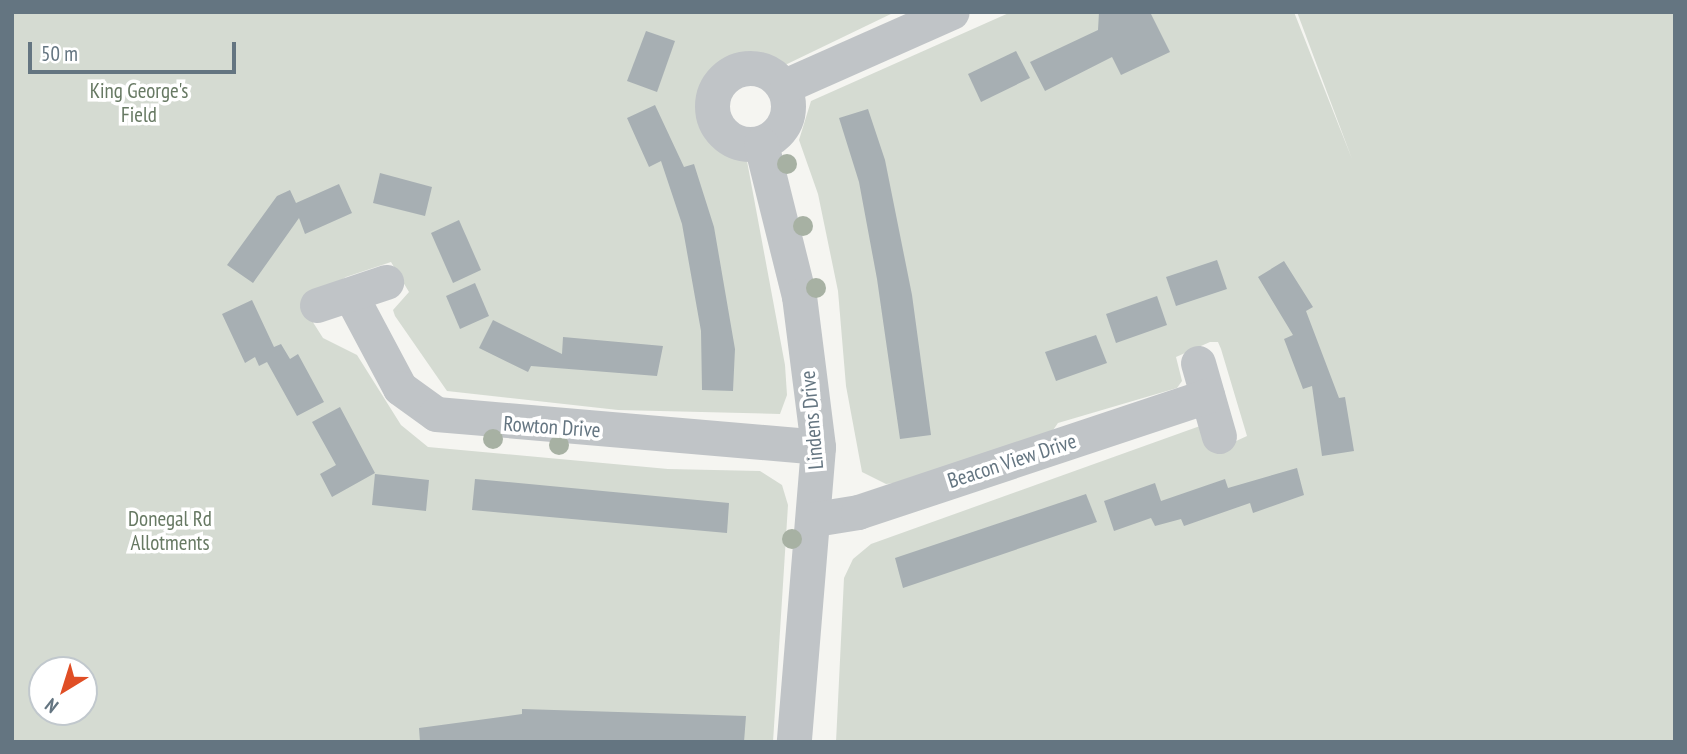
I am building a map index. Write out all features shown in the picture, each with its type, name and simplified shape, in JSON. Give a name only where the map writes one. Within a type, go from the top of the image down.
[{"type":"street","points":[[786,85],[952,12]]},
{"type":"street","points":[[743,67],[765,71],[786,85],[782,128],[761,144],[725,135],[709,111],[717,83],[743,67]]},
{"type":"street","name":"Lindens Drive","points":[[761,144],[799,296],[818,447],[815,519],[794,742]]},
{"type":"street","points":[[317,305],[351,296],[386,282]]},
{"type":"street","name":"Rowton Drive","points":[[351,296],[400,387],[436,414],[818,447]]},
{"type":"street","points":[[1198,363],[1219,436]]},
{"type":"street","name":"Beacon View Drive","points":[[815,519],[858,512],[1207,396]]},
{"type":"green space","points":[[12,12],[895,12],[783,66],[762,54],[737,53],[704,82],[699,111],[705,129],[747,161],[785,365],[787,395],[780,414],[618,410],[447,391],[395,316],[393,310],[409,292],[391,262],[346,277],[302,305],[323,338],[357,355],[401,425],[428,447],[668,469],[760,471],[782,485],[788,505],[773,742],[12,742]]},
{"type":"green space","points":[[1011,12],[1294,12],[1352,159],[1297,12],[1675,12],[1675,742],[836,742],[844,578],[853,559],[871,544],[1200,426],[1223,447],[1247,436],[1221,349],[1218,342],[1210,342],[1176,357],[1182,381],[1177,388],[1058,423],[1051,433],[904,482],[886,484],[862,472],[846,386],[838,291],[818,194],[799,140],[811,101]]},
{"type":"building","points":[[1099,12],[1150,12],[1170,52],[1121,75],[1112,57],[1045,91],[1030,62],[1098,30]]},
{"type":"building","points":[[646,31],[675,41],[657,92],[627,81]]},
{"type":"building","points":[[1016,51],[1030,78],[981,102],[968,74]]},
{"type":"building","points":[[655,105],[684,167],[694,164],[714,227],[735,349],[733,391],[702,390],[701,331],[682,224],[661,161],[649,167],[627,118]]},
{"type":"building","points":[[868,109],[885,160],[912,295],[931,435],[900,439],[877,279],[859,182],[839,118]]},
{"type":"building","points":[[380,173],[432,187],[425,216],[373,203]]},
{"type":"building","points":[[339,184],[352,213],[305,234],[299,218],[253,283],[227,265],[277,196],[290,190],[296,203]]},
{"type":"building","points":[[459,220],[481,270],[453,283],[431,233]]},
{"type":"building","points":[[1217,260],[1227,289],[1176,306],[1166,277]]},
{"type":"building","points":[[1284,261],[1313,307],[1306,311],[1339,398],[1345,397],[1354,451],[1322,456],[1312,386],[1303,389],[1284,339],[1293,335],[1258,277]]},
{"type":"building","points":[[475,283],[489,316],[460,329],[446,296]]},
{"type":"building","points":[[1157,296],[1167,325],[1116,343],[1106,314]]},
{"type":"building","points":[[252,300],[274,347],[281,344],[290,359],[298,354],[324,402],[297,416],[267,362],[259,366],[255,357],[245,363],[222,314]]},
{"type":"building","points":[[493,320],[562,354],[563,337],[663,346],[657,376],[531,366],[528,372],[479,348]]},
{"type":"building","points":[[1096,335],[1107,363],[1056,381],[1045,352]]},
{"type":"building","points":[[340,407],[375,473],[332,497],[320,474],[336,465],[312,422]]},
{"type":"building","points":[[1297,468],[1304,495],[1253,513],[1250,503],[1184,526],[1181,519],[1155,526],[1151,518],[1114,531],[1104,501],[1155,483],[1161,501],[1225,479],[1228,488]]},
{"type":"building","points":[[375,474],[429,480],[426,511],[372,505]]},
{"type":"building","points":[[475,479],[729,503],[727,533],[472,510]]},
{"type":"building","points":[[1086,494],[1097,522],[903,588],[895,558]]},
{"type":"building","points":[[522,709],[746,716],[744,742],[420,742],[419,728],[522,714]]},
{"type":"park label","name":"King George's Field","points":[[139,103]]},
{"type":"park label","name":"Donegal Rd Allotments","points":[[170,531]]}]
